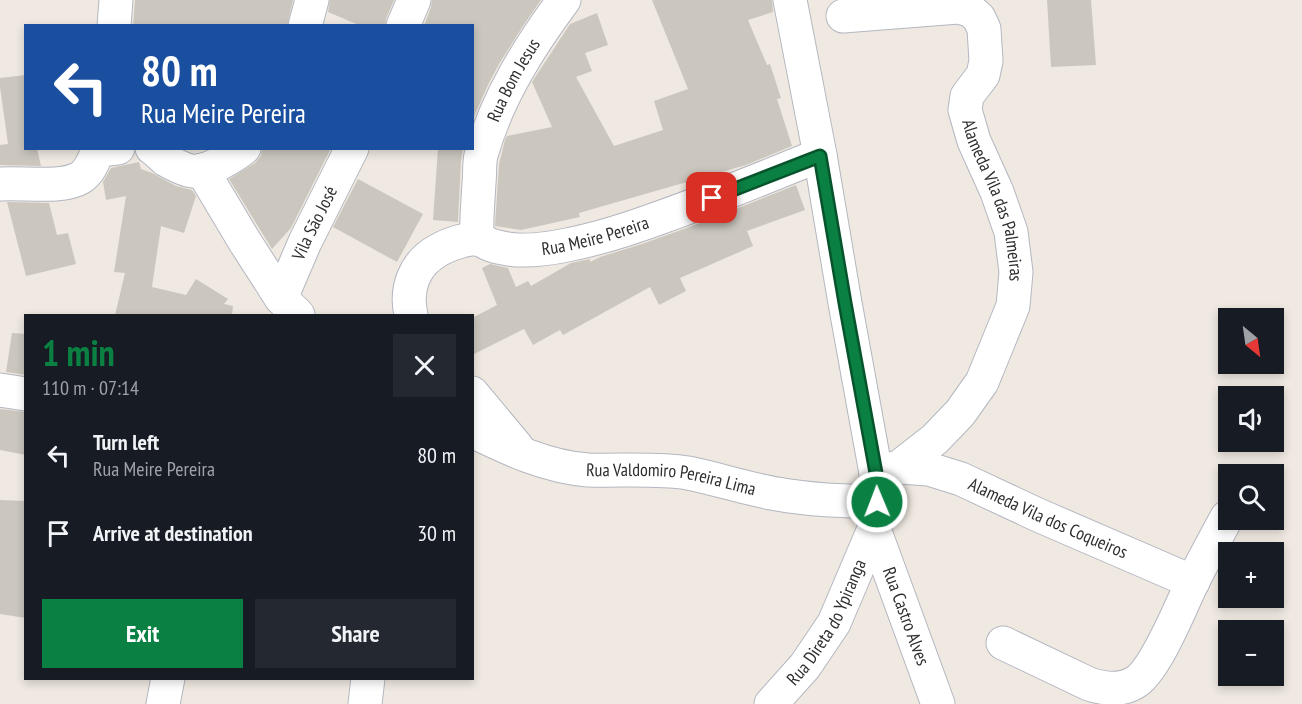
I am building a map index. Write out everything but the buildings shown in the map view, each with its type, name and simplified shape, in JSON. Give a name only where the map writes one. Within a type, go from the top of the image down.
[{"type":"street","points":[[114,24],[116,0]]},
{"type":"street","points":[[305,24],[312,0]]},
{"type":"street","points":[[404,24],[414,0]]},
{"type":"street","name":"Rua Bom Jesus","points":[[477,239],[476,218],[481,157],[489,132],[503,97],[521,64],[564,0]]},
{"type":"street","points":[[790,0],[882,493]]},
{"type":"street","name":"Alameda Vila das Palmeiras","points":[[843,16],[958,7],[970,10],[979,18],[984,29],[986,61],[983,75],[967,96],[965,110],[974,141],[997,192],[1011,232],[1016,272],[1013,306],[982,382],[960,413],[882,493]]},
{"type":"street","points":[[0,184],[57,183],[81,178],[104,150]]},
{"type":"street","points":[[155,150],[166,160],[194,171],[225,160],[241,150]]},
{"type":"street","name":"Vila São José","points":[[290,307],[305,242],[351,150]]},
{"type":"street","name":"Rua Meire Pereira","points":[[477,239],[490,245],[509,249],[536,251],[569,245],[618,232],[691,207],[820,156]]},
{"type":"street","points":[[202,170],[290,307]]},
{"type":"street","points":[[411,314],[408,301],[410,290],[414,275],[422,262],[438,250],[456,243],[477,239]]},
{"type":"street","points":[[0,390],[24,394]]},
{"type":"street","points":[[474,395],[524,455]]},
{"type":"street","name":"Rua Valdomiro Pereira Lima","points":[[474,432],[524,455],[550,464],[586,470],[687,473],[777,494],[822,500],[882,493]]},
{"type":"street","name":"Alameda Vila dos Coqueiros","points":[[882,493],[929,469],[961,479],[1193,582]]},
{"type":"street","name":"Rua Direta do Ypiranga","points":[[771,704],[805,666],[834,623],[882,493]]},
{"type":"street","name":"Rua Castro Alves","points":[[882,493],[938,704]]},
{"type":"street","points":[[1003,643],[1089,684],[1119,689],[1135,683],[1145,675],[1162,646],[1221,530]]},
{"type":"street","points":[[163,704],[168,680]]},
{"type":"street","points":[[365,704],[368,680]]},
{"type":"route","points":[[712,198],[820,156],[876,473],[877,502]]}]
